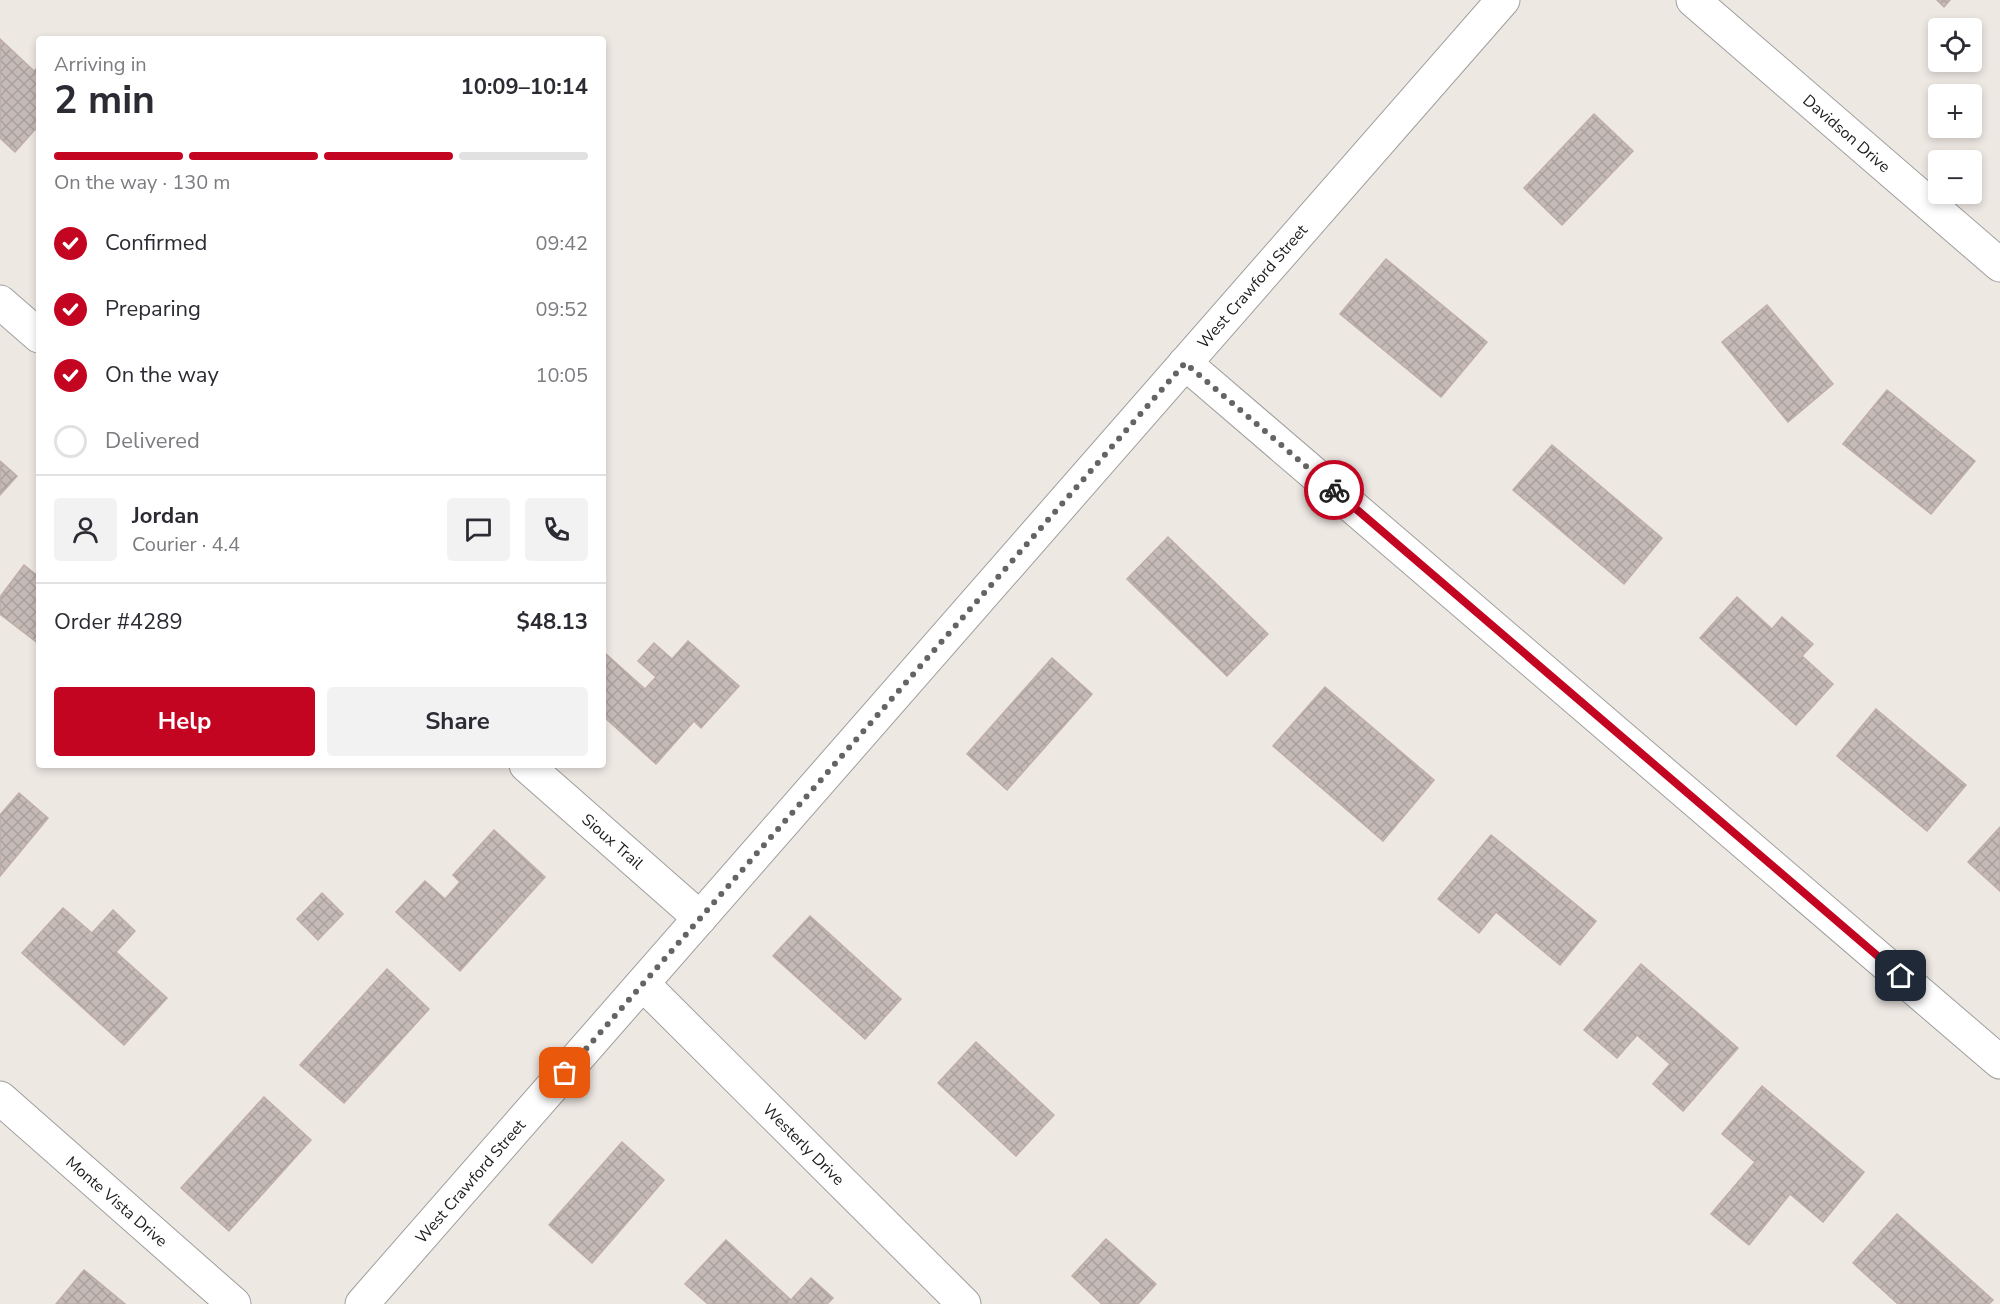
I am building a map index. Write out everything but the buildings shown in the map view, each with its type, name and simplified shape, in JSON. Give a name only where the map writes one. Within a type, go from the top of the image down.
[{"type":"street","name":"West Crawford Street","points":[[362,1304],[1503,0]]},
{"type":"street","name":"Davidson Drive","points":[[1694,0],[2000,265]]},
{"type":"street","points":[[0,302],[36,333]]},
{"type":"street","points":[[1185,363],[2000,1062]]},
{"type":"street","name":"Sioux Trail","points":[[529,768],[700,918]]},
{"type":"street","name":"Westerly Drive","points":[[643,984],[964,1304]]},
{"type":"street","name":"Monte Vista Drive","points":[[0,1098],[234,1304]]},
{"type":"way so far","points":[[565,1073],[1185,363],[1334,490]]},
{"type":"route","points":[[1334,490],[1901,976]]}]
